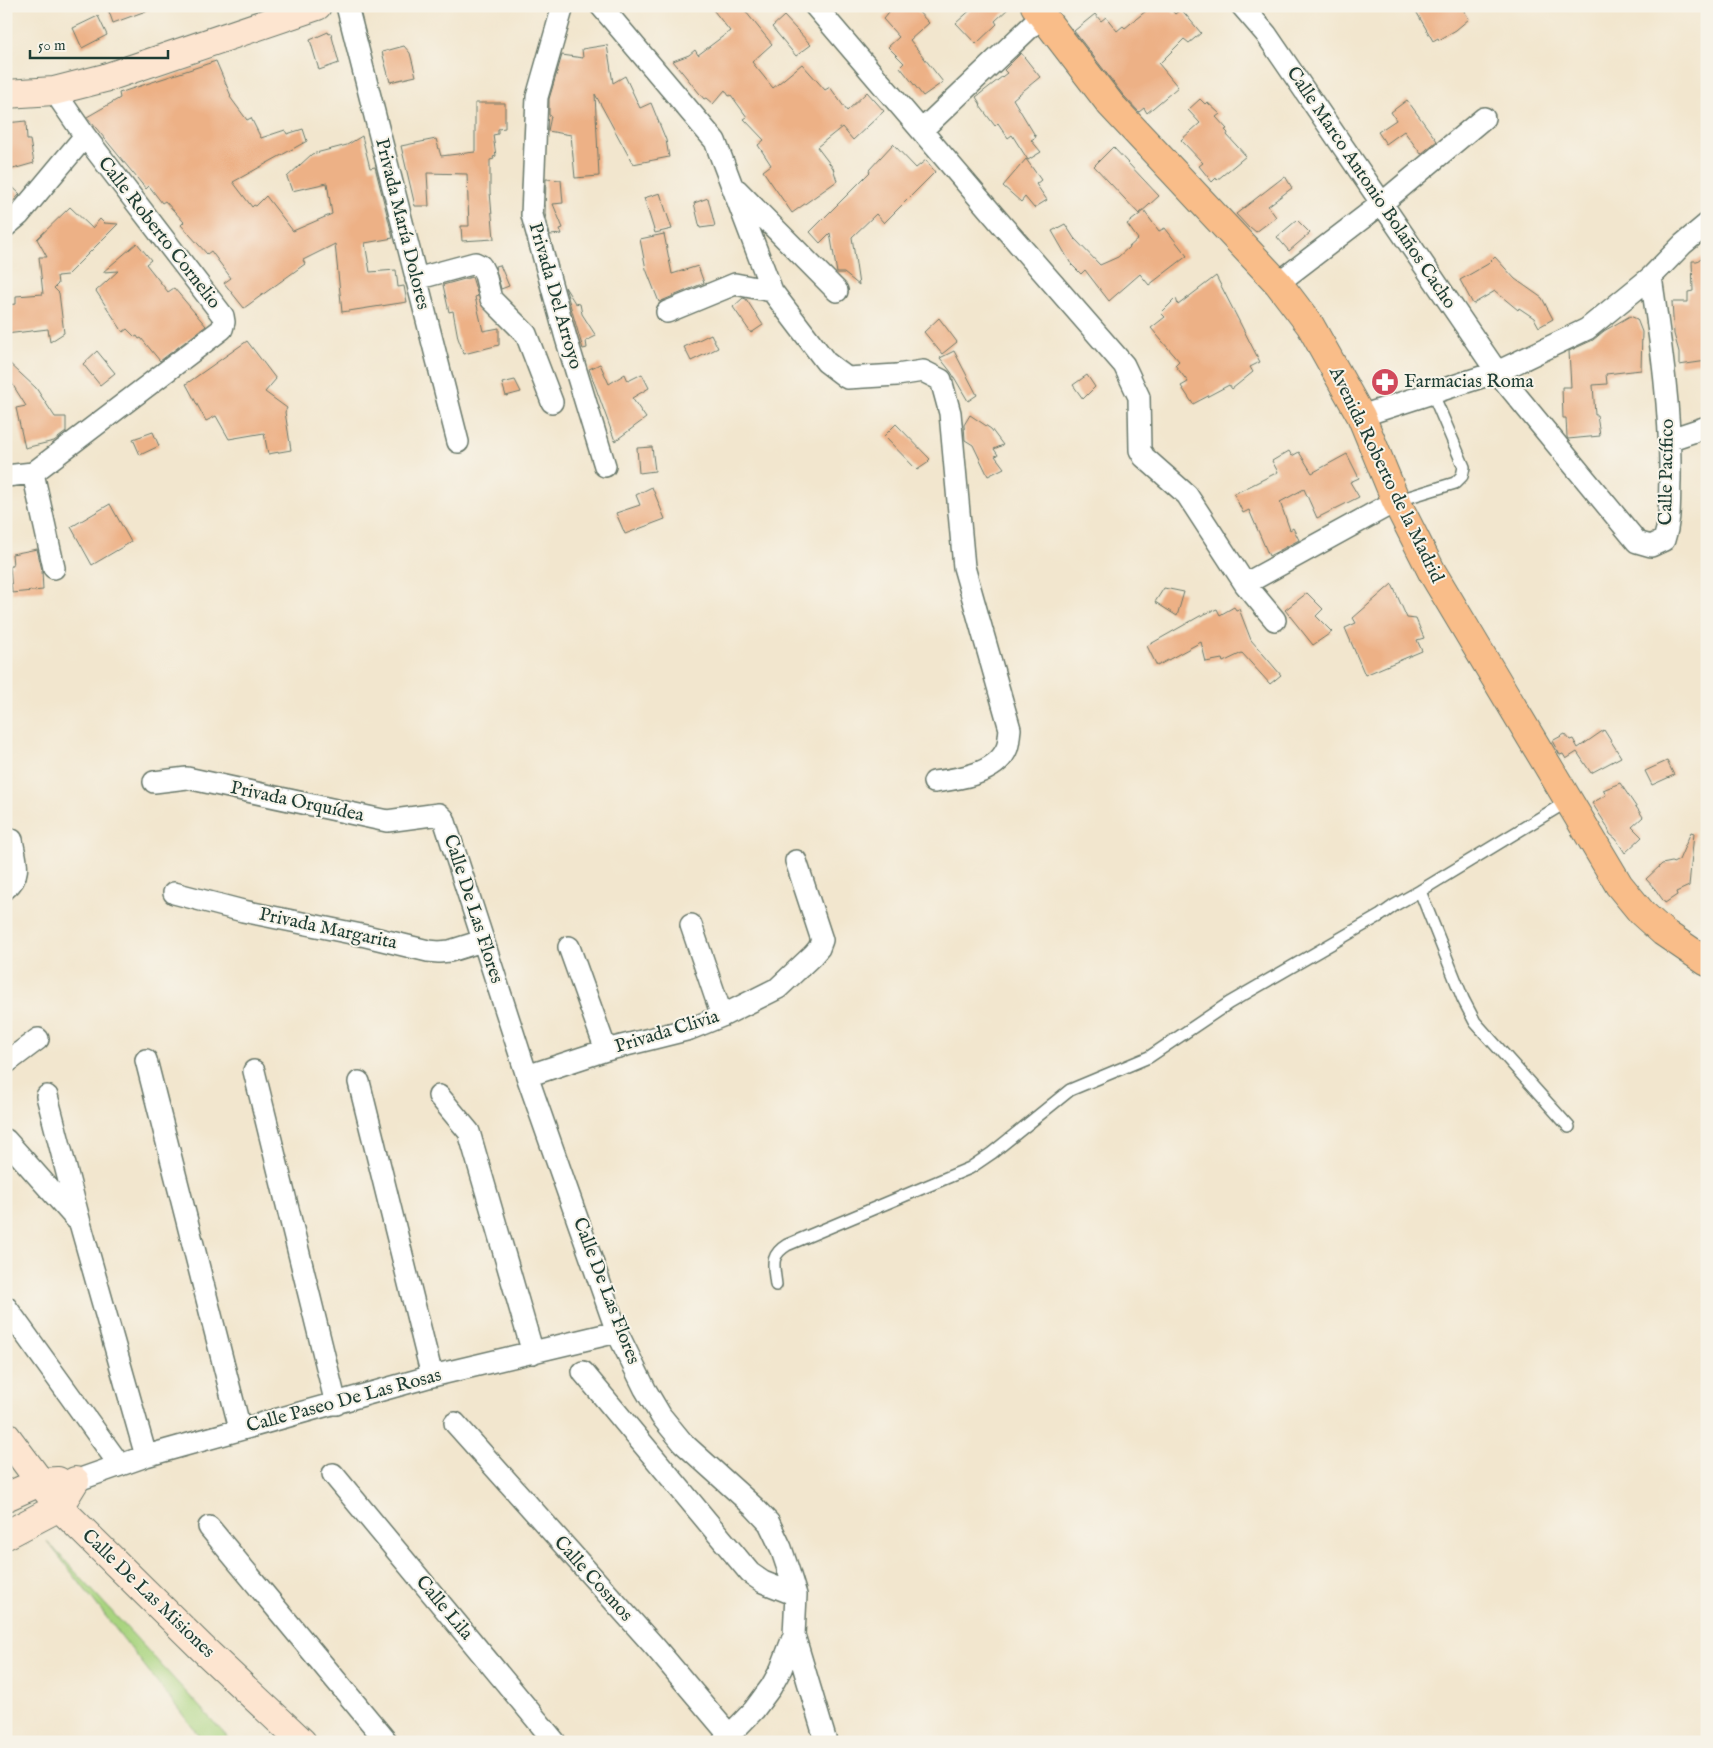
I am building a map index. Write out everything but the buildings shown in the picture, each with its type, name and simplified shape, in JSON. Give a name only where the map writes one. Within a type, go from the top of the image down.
[{"type":"main road","name":"Avenida Roberto de la Madrid","points":[[1039,11],[1111,105],[1278,283],[1310,325],[1361,416],[1396,501],[1432,572],[1619,884],[1642,913],[1663,932],[1707,962]]},
{"type":"street","points":[[6,94],[54,91],[105,78],[317,6]]},
{"type":"street","name":"Privada María Dolores","points":[[347,6],[458,442]]},
{"type":"street","name":"Privada Del Arroyo","points":[[563,6],[537,97],[532,215],[566,338],[605,466]]},
{"type":"street","points":[[601,6],[715,141],[772,291],[826,362],[847,378],[897,375],[923,371],[941,380],[950,413],[964,567],[1010,728],[1007,749],[996,764],[967,777],[934,782]]},
{"type":"street","points":[[815,6],[1124,365],[1139,397],[1140,450],[1144,457],[1187,495],[1245,584],[1275,620]]},
{"type":"street","name":"Calle Marco Antonio Bolaños Cacho","points":[[1242,6],[1266,34],[1497,372]]},
{"type":"street","points":[[922,130],[1039,11]]},
{"type":"street","name":"Calle Roberto Cornelio","points":[[33,473],[222,329],[224,322],[223,316],[85,136],[54,91]]},
{"type":"street","points":[[1278,283],[1381,204],[1484,118]]},
{"type":"street","points":[[6,226],[20,215],[85,136]]},
{"type":"street","points":[[732,185],[837,291]]},
{"type":"street","points":[[1361,416],[1497,372],[1587,329],[1651,277],[1683,244],[1707,224]]},
{"type":"street","points":[[416,279],[475,263],[481,266],[485,274],[491,299],[526,334],[552,402]]},
{"type":"street","name":"Calle Pacífico","points":[[1497,372],[1637,542],[1652,546],[1664,540],[1669,525],[1670,439],[1659,327],[1651,277]]},
{"type":"street","points":[[667,312],[735,284],[772,291]]},
{"type":"street","points":[[1670,439],[1707,427]]},
{"type":"street","points":[[6,476],[33,473],[54,568]]},
{"type":"street","points":[[1245,584],[1396,501]]},
{"type":"street","name":"Privada Orquídea","points":[[154,782],[187,778],[387,821],[439,814]]},
{"type":"street","name":"Calle De Las Flores","points":[[439,814],[444,819],[527,1076],[617,1332],[645,1389],[661,1416],[683,1443],[769,1523],[781,1548],[796,1595],[794,1635],[781,1669],[771,1687],[754,1710],[726,1739]]},
{"type":"street","points":[[6,888],[14,882],[17,873],[12,840]]},
{"type":"street","name":"Privada Clivia","points":[[527,1076],[606,1050],[690,1029],[722,1016],[778,988],[819,948],[822,940],[796,861]]},
{"type":"street","name":"Privada Margarita","points":[[174,893],[243,911],[366,936],[428,951],[450,951],[482,941]]},
{"type":"street","points":[[691,925],[722,1016]]},
{"type":"street","points":[[568,947],[606,1050]]},
{"type":"street","points":[[6,1063],[38,1039]]},
{"type":"street","points":[[146,1060],[240,1429]]},
{"type":"street","points":[[254,1071],[336,1404]]},
{"type":"street","points":[[359,1082],[432,1376]]},
{"type":"street","points":[[47,1096],[80,1223],[146,1456]]},
{"type":"street","points":[[439,1096],[469,1132],[532,1353]]},
{"type":"street","points":[[6,1140],[80,1223]]},
{"type":"street","points":[[6,1307],[119,1464]]},
{"type":"street","name":"Calle Paseo De Las Rosas","points":[[6,1497],[40,1482],[75,1481],[146,1456],[432,1376],[617,1332]]},
{"type":"street","points":[[583,1372],[750,1573],[763,1582],[796,1595]]},
{"type":"street","name":"Calle Cosmos","points":[[455,1423],[654,1648],[726,1739]]},
{"type":"street","name":"Calle De Las Misiones","points":[[6,1436],[59,1507],[195,1641],[302,1742]]},
{"type":"street","name":"Calle Lila","points":[[333,1474],[555,1742]]},
{"type":"street","points":[[6,1535],[59,1507],[75,1481]]},
{"type":"street","points":[[208,1527],[387,1742]]},
{"type":"street","points":[[794,1635],[826,1742]]},
{"type":"lane","points":[[1396,501],[1455,483],[1462,476],[1464,467],[1432,392]]},
{"type":"lane","points":[[776,1285],[773,1264],[778,1250],[970,1168],[992,1153],[1070,1090],[1149,1058],[1229,1003],[1420,891],[1568,800]]},
{"type":"lane","points":[[1420,891],[1463,999],[1475,1022],[1569,1127]]},
{"type":"green space","points":[[47,1541],[232,1742],[204,1742]]},
{"type":"place","name":"Farmacias Roma","points":[[1385,382]]}]
